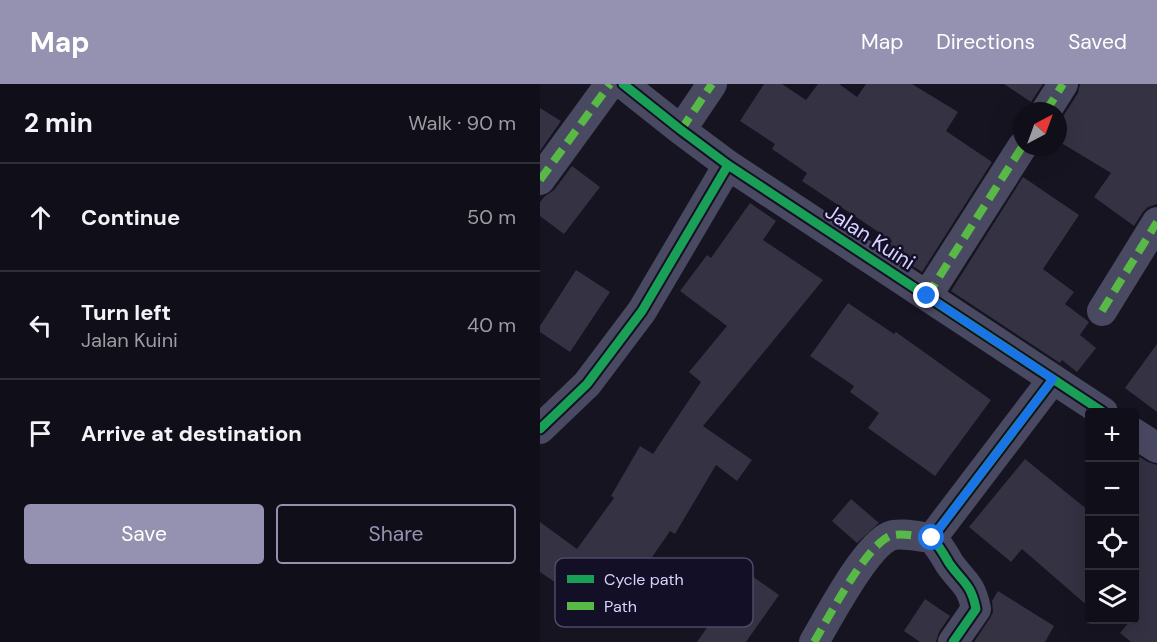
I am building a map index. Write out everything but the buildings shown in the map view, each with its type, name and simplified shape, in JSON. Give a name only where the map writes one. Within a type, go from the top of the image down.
[{"type":"street","points":[[540,180],[610,84]]},
{"type":"street","name":"Jalan Kuini","points":[[623,84],[728,165],[1097,408]]},
{"type":"street","points":[[681,130],[712,84]]},
{"type":"street","points":[[1052,102],[1063,84]]},
{"type":"street","points":[[927,296],[1017,156]]},
{"type":"street","points":[[540,429],[587,384],[642,311],[728,165]]},
{"type":"street","points":[[1102,311],[1157,222]]},
{"type":"street","points":[[932,538],[1053,379]]},
{"type":"street","points":[[1139,436],[1157,448]]},
{"type":"street","points":[[814,642],[864,561],[886,539],[896,535],[932,538],[974,595],[976,609],[952,642]]},
{"type":"marked path","points":[[540,180],[610,84]]},
{"type":"marked path","points":[[681,130],[712,84]]},
{"type":"marked path","points":[[1052,102],[1063,84]]},
{"type":"marked path","points":[[927,296],[1016,156]]},
{"type":"marked path","points":[[1102,311],[1157,222]]},
{"type":"marked path","points":[[814,642],[848,584],[880,543],[894,535],[932,538]]},
{"type":"cycle path","points":[[623,84],[728,165],[1097,408]]},
{"type":"cycle path","points":[[540,429],[587,384],[642,311],[728,165]]},
{"type":"cycle path","points":[[953,642],[976,609],[969,588],[932,538],[1053,379]]},
{"type":"route","points":[[927,296],[1053,379],[932,538]]}]
